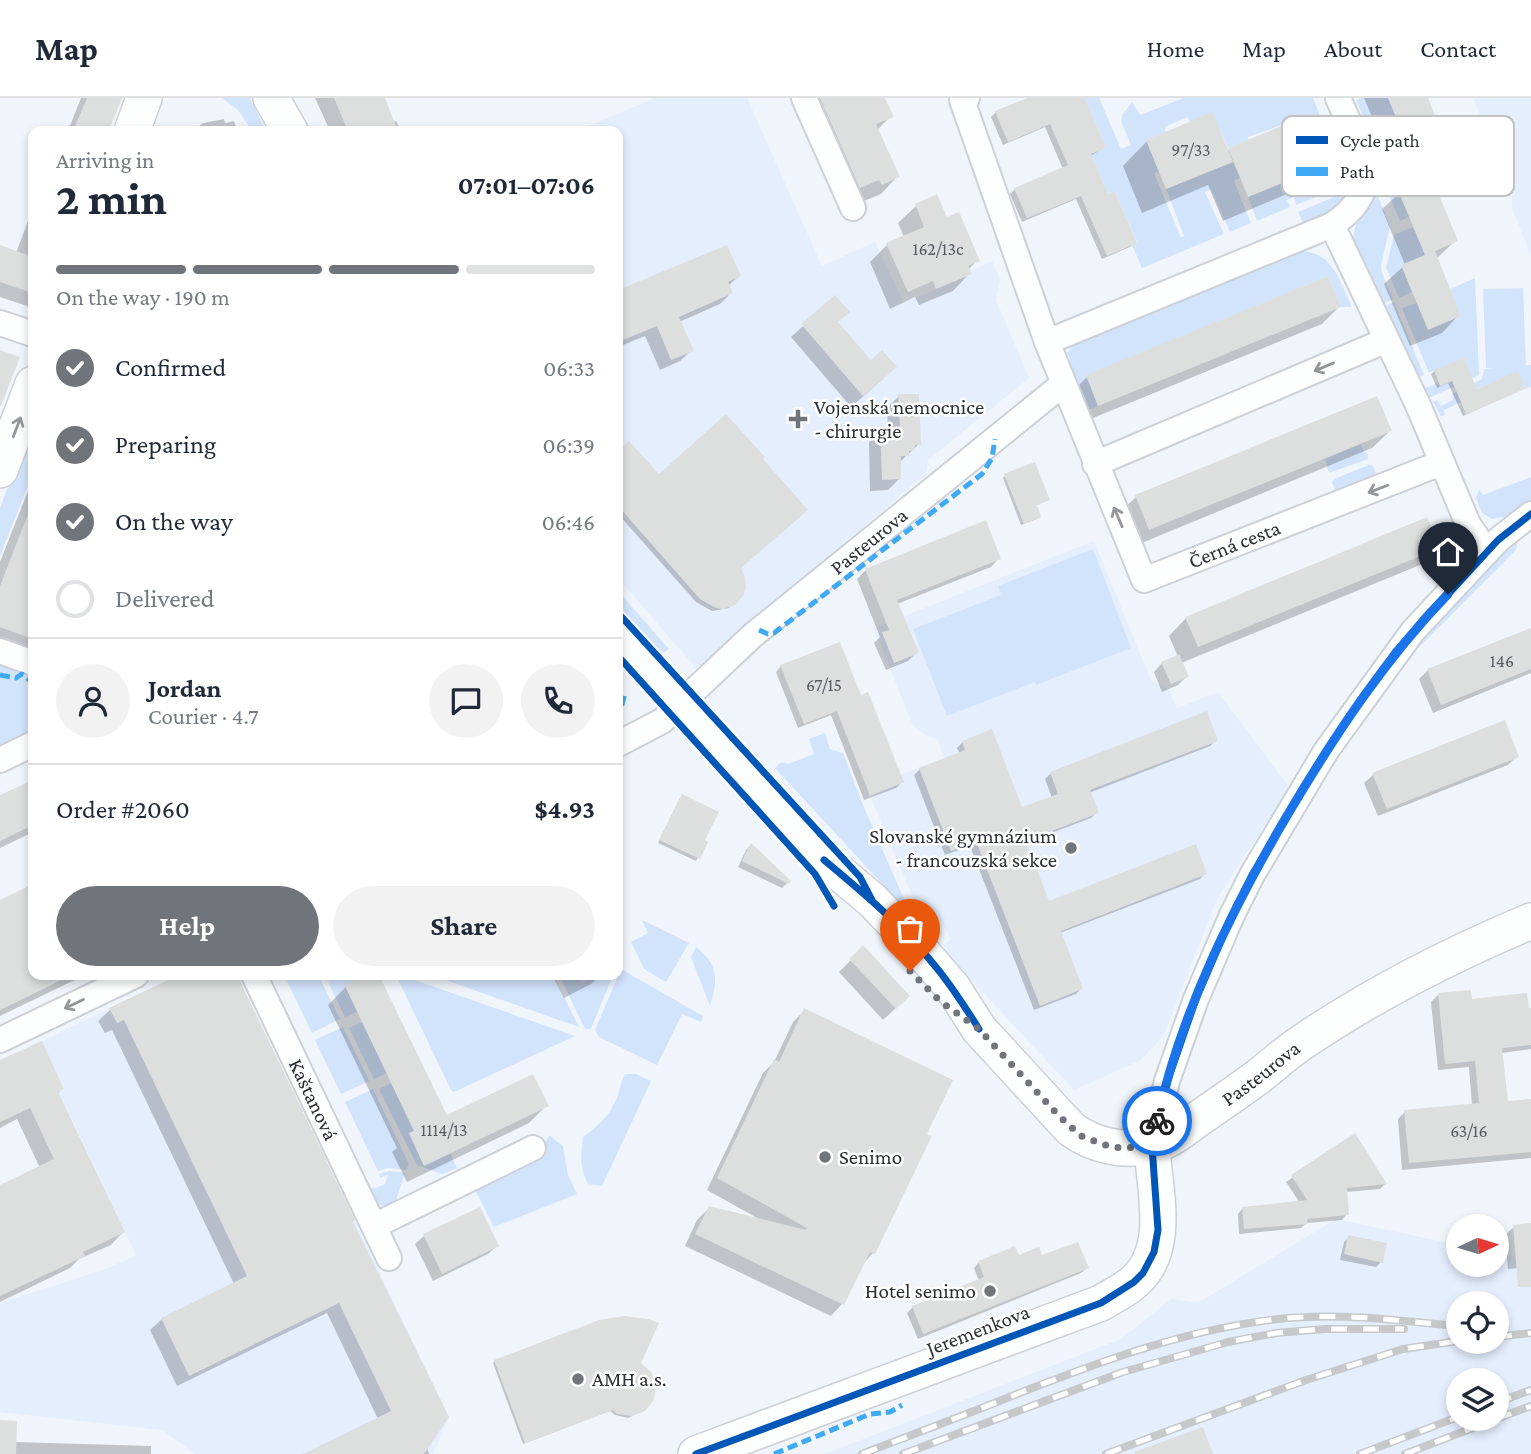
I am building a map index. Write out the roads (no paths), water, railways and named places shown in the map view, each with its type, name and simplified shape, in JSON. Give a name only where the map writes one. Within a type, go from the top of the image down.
[{"type":"main road","points":[[134,126],[144,98]]},
{"type":"main road","points":[[271,98],[287,126]]},
{"type":"main road","points":[[299,98],[311,126]]},
{"type":"main road","points":[[0,470],[28,397]]},
{"type":"main road","name":"Pasteurova","points":[[623,640],[824,860],[872,900],[907,935],[945,979],[979,1029],[1058,1115],[1081,1136],[1108,1146],[1152,1146],[1186,1128],[1260,1076],[1283,1055],[1357,1007],[1441,961],[1531,921]]},
{"type":"main road","name":"Jeremenkova","points":[[696,1454],[1101,1303],[1124,1290],[1143,1273],[1157,1241],[1152,1146]]},
{"type":"street","points":[[804,98],[853,208]]},
{"type":"street","points":[[1338,98],[1345,116]]},
{"type":"street","name":"Černá cesta","points":[[964,99],[1047,342],[1144,580],[1441,463]]},
{"type":"street","points":[[1047,342],[1332,225],[1346,216],[1360,196]]},
{"type":"street","points":[[1332,225],[1427,425],[1468,524],[1487,552]]},
{"type":"street","points":[[0,323],[28,332]]},
{"type":"street","points":[[1095,464],[1387,341]]},
{"type":"street","name":"Pasteurova","points":[[681,704],[759,630],[1063,384]]},
{"type":"street","points":[[1152,1146],[1163,1094],[1196,999],[1232,915],[1252,875],[1326,751],[1396,651],[1498,540],[1531,513]]},
{"type":"street","points":[[0,651],[28,661]]},
{"type":"street","points":[[623,741],[662,721],[681,704]]},
{"type":"street","points":[[0,760],[28,746]]},
{"type":"street","points":[[0,1040],[126,980]]},
{"type":"street","name":"Kaštanová","points":[[256,980],[389,1258]]},
{"type":"street","points":[[374,1226],[533,1148]]},
{"type":"railway","points":[[862,1454],[1083,1369],[1183,1337],[1218,1329],[1253,1322],[1331,1316],[1446,1325]]},
{"type":"railway","points":[[903,1454],[1123,1372],[1228,1342],[1276,1333],[1325,1329],[1404,1329]]},
{"type":"railway","points":[[1509,1336],[1531,1333]]},
{"type":"railway","points":[[1106,1454],[1306,1380],[1403,1349],[1446,1343]]},
{"type":"railway","points":[[1509,1398],[1531,1390]]},
{"type":"railway","points":[[1509,1414],[1531,1406]]},
{"type":"railway","points":[[1360,1454],[1446,1422]]},
{"type":"railway","points":[[1405,1454],[1465,1431]]},
{"type":"place","name":"Vojenská nemocnice - chirurgie","points":[[798,419]]},
{"type":"place","name":"Slovanské gymnázium - francouzská sekce","points":[[1071,848]]},
{"type":"place","name":"Senimo","points":[[825,1157]]},
{"type":"place","name":"Hotel senimo","points":[[990,1291]]},
{"type":"place","name":"AMH a.s.","points":[[578,1379]]}]
